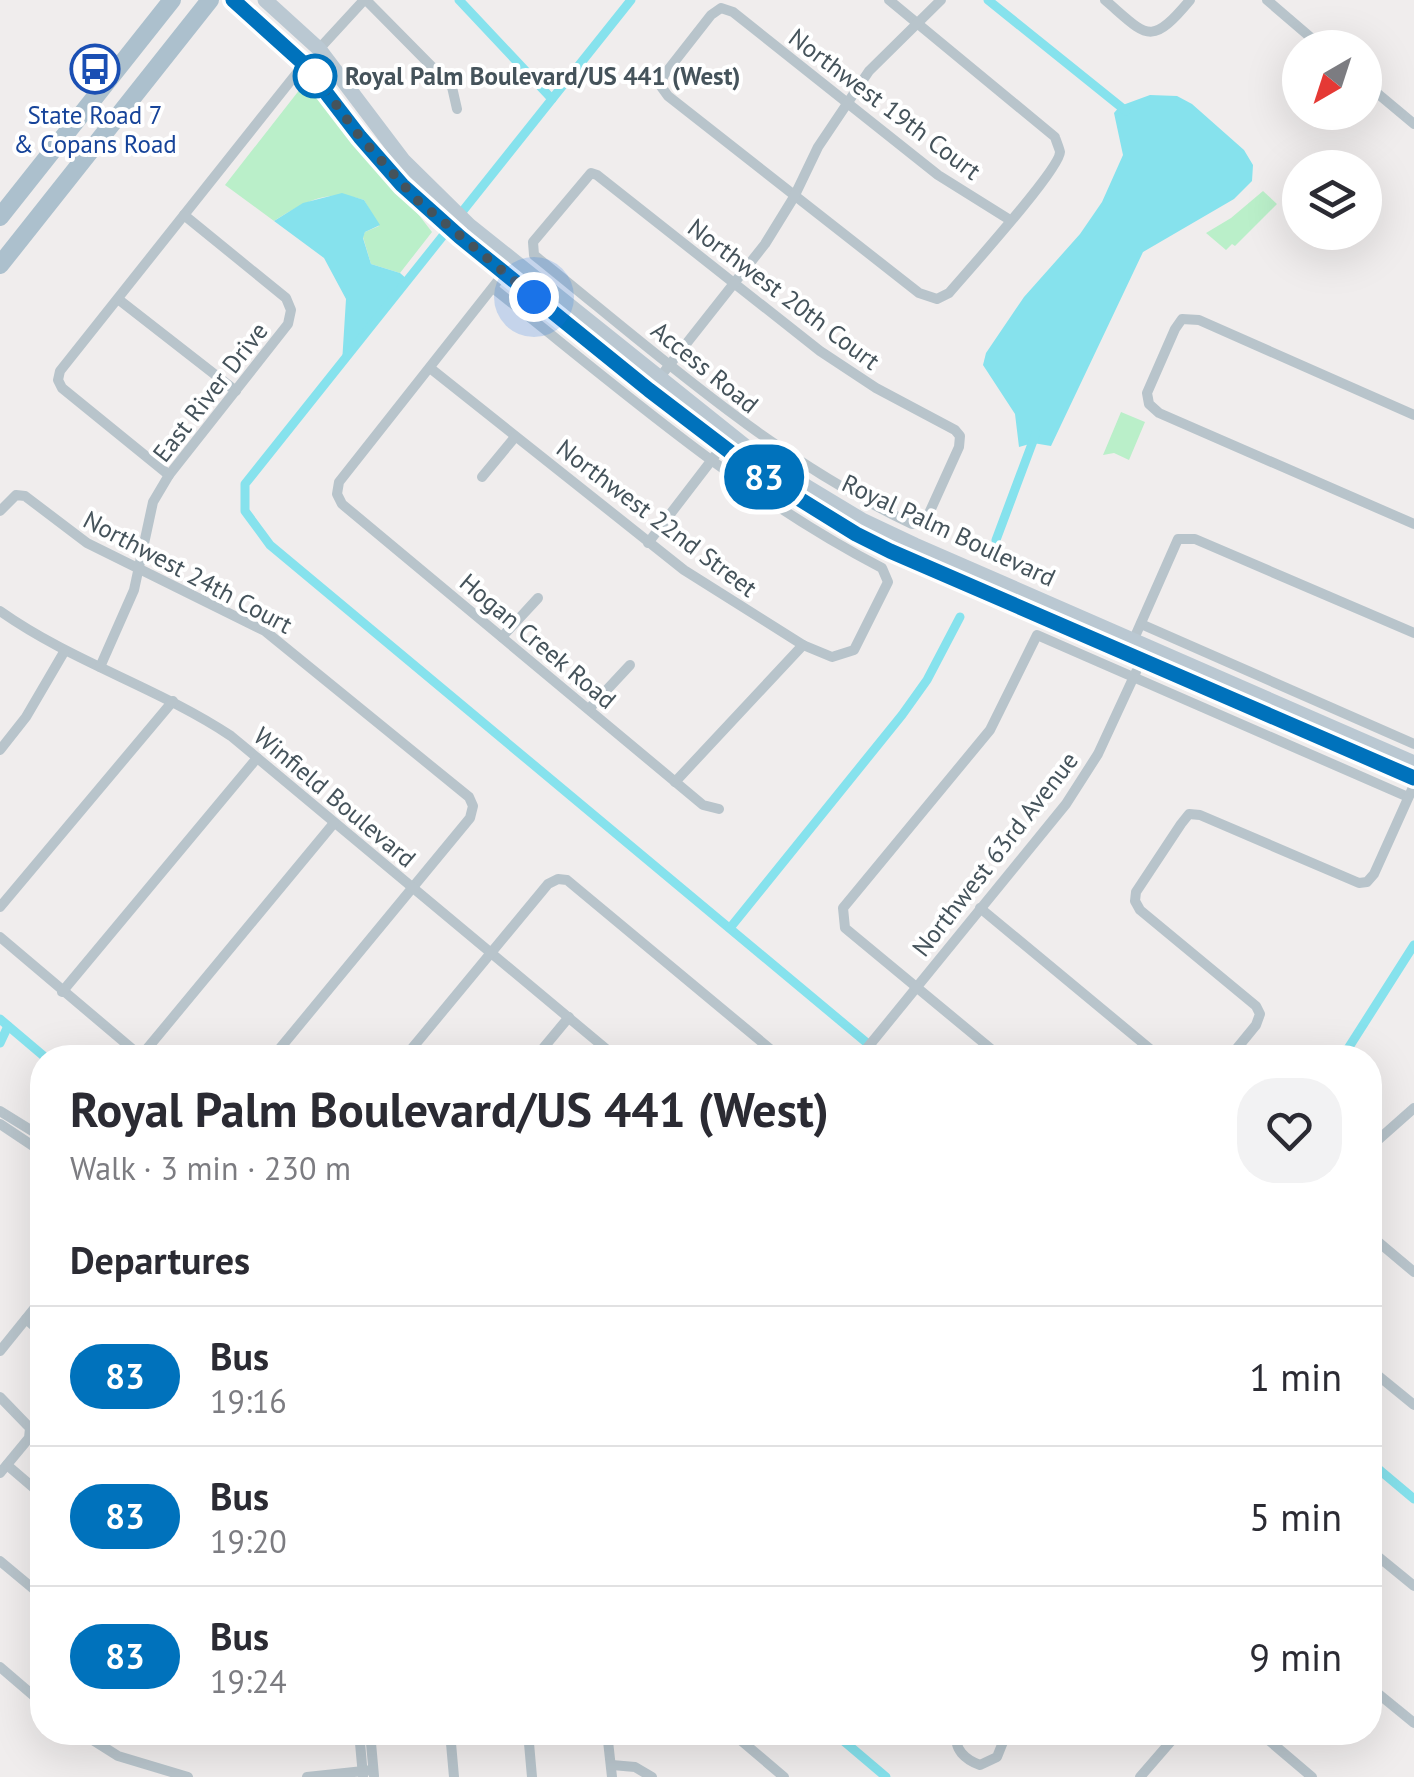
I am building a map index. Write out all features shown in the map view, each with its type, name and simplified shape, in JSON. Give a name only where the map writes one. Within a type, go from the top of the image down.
[{"type":"main road","points":[[0,217],[172,0]]},
{"type":"main road","points":[[0,265],[210,0]]},
{"type":"main road","name":"Royal Palm Boulevard","points":[[233,0],[304,64],[360,137],[444,214],[654,385]]},
{"type":"main road","name":"Royal Palm Boulevard","points":[[264,0],[319,50],[444,214]]},
{"type":"main road","name":"Royal Palm Boulevard","points":[[464,231],[504,273],[654,385],[786,492],[856,534],[1110,648],[1137,669],[1414,781]]},
{"type":"main road","name":"Royal Palm Boulevard","points":[[726,441],[862,520],[1414,763]]},
{"type":"main road","points":[[1110,648],[1129,646],[1133,641]]},
{"type":"main road","points":[[1137,669],[1154,657],[1169,658]]},
{"type":"street","points":[[319,50],[365,0],[452,87],[457,110]]},
{"type":"street","points":[[794,196],[919,293],[938,299],[949,293],[1056,165],[1060,151],[1055,137],[889,0]]},
{"type":"street","points":[[654,385],[765,244],[818,147],[870,71],[940,0]]},
{"type":"street","points":[[1104,0],[1142,31],[1155,33],[1167,28],[1190,0]]},
{"type":"street","points":[[1267,0],[1302,30]]},
{"type":"street","name":"Northwest 19th Court","points":[[794,196],[668,96],[660,85],[711,15],[721,8],[733,12],[938,175],[1010,220]]},
{"type":"street","points":[[168,475],[62,388],[58,380],[60,371],[304,64]]},
{"type":"street","points":[[1382,97],[1414,124]]},
{"type":"street","name":"Northwest 20th Court","points":[[532,242],[591,173],[820,351],[960,436],[926,520]]},
{"type":"street","name":"East River Drive","points":[[100,667],[141,568],[153,502],[168,475],[288,324],[292,310],[286,298],[184,216]]},
{"type":"street","name":"Access Road","points":[[532,242],[534,255],[746,426],[823,477],[912,524],[926,520]]},
{"type":"street","points":[[430,368],[504,273]]},
{"type":"street","points":[[493,288],[710,461]]},
{"type":"street","points":[[118,298],[236,391]]},
{"type":"street","points":[[1414,416],[1200,320],[1182,319],[1175,328],[1147,393],[1149,404],[1159,413],[1414,524]]},
{"type":"street","name":"Northwest 22nd Street","points":[[430,368],[698,579],[803,644],[832,657],[854,650],[888,582],[882,568],[794,518],[710,461]]},
{"type":"street","name":"Hogan Creek Road","points":[[430,368],[339,482],[337,494],[342,504],[702,805],[719,809]]},
{"type":"street","points":[[482,477],[515,437]]},
{"type":"street","points":[[648,542],[726,441]]},
{"type":"street","name":"Northwest 24th Court","points":[[0,511],[16,495],[25,496],[88,543],[266,631],[470,797],[470,818],[413,888]]},
{"type":"street","points":[[1133,641],[1178,539],[1184,538],[1414,633]]},
{"type":"street","points":[[502,638],[538,598]]},
{"type":"street","name":"Winfield Boulevard","points":[[0,611],[64,652],[173,702],[231,736],[601,1045]]},
{"type":"street","points":[[1141,624],[1414,744]]},
{"type":"street","points":[[987,1045],[845,928],[843,908],[990,730],[1037,635],[1137,669],[1408,797]]},
{"type":"street","points":[[675,782],[803,644]]},
{"type":"street","points":[[0,749],[36,702],[64,652]]},
{"type":"street","points":[[589,710],[630,665]]},
{"type":"street","name":"Northwest 63rd Avenue","points":[[869,1045],[1081,782],[1114,723],[1137,669]]},
{"type":"street","points":[[0,907],[173,702]]},
{"type":"street","points":[[62,992],[257,758]]},
{"type":"street","points":[[1240,1045],[1256,1025],[1260,1014],[1256,1006],[1140,910],[1136,892],[1189,814],[1200,815],[1359,883],[1368,882],[1414,781]]},
{"type":"street","points":[[152,1045],[334,823]]},
{"type":"street","points":[[415,1045],[548,884],[558,878],[568,880],[765,1045]]},
{"type":"street","points":[[283,1045],[413,888]]},
{"type":"street","points":[[980,908],[1145,1045]]},
{"type":"street","points":[[0,938],[127,1045]]},
{"type":"street","points":[[545,1045],[568,1017]]},
{"type":"street","points":[[1382,1140],[1405,1125],[1414,1108]]},
{"type":"street","points":[[0,1111],[30,1130]]},
{"type":"street","points":[[0,1124],[30,1144]]},
{"type":"street","points":[[1382,1245],[1414,1272]]},
{"type":"street","points":[[0,1351],[30,1314]]},
{"type":"street","points":[[26,1319],[30,1322]]},
{"type":"street","points":[[1382,1379],[1414,1406]]},
{"type":"street","points":[[0,1397],[30,1428],[29,1438],[3,1469],[30,1487]]},
{"type":"street","points":[[1382,1560],[1414,1586]]},
{"type":"street","points":[[0,1561],[30,1586]]},
{"type":"street","points":[[0,1667],[30,1693]]},
{"type":"street","points":[[1382,1697],[1414,1723]]},
{"type":"street","points":[[101,1745],[118,1756],[188,1777]]},
{"type":"street","points":[[362,1745],[368,1774]]},
{"type":"street","points":[[368,1774],[369,1745]]},
{"type":"street","points":[[451,1745],[454,1777]]},
{"type":"street","points":[[529,1745],[532,1777]]},
{"type":"street","points":[[609,1745],[612,1771],[635,1768],[652,1777]]},
{"type":"street","points":[[746,1745],[784,1777]]},
{"type":"street","points":[[956,1745],[980,1765],[997,1757],[1002,1745]]},
{"type":"street","points":[[1140,1777],[1168,1745]]},
{"type":"street","points":[[1274,1745],[1312,1777]]},
{"type":"street","points":[[307,1777],[368,1774]]},
{"type":"green space","points":[[311,75],[432,232],[400,273],[371,264],[363,237],[379,226],[364,200],[328,196],[274,221],[225,185]]},
{"type":"green space","points":[[1263,191],[1277,204],[1235,246],[1232,244],[1226,250],[1206,233],[1231,218]]},
{"type":"green space","points":[[1121,412],[1145,422],[1129,460],[1114,453],[1103,455]]},
{"type":"water","points":[[1150,95],[1177,96],[1192,104],[1244,150],[1253,165],[1252,181],[1234,199],[1143,252],[1051,446],[1033,443],[1019,447],[1015,414],[983,365],[986,353],[1024,297],[1080,234],[1102,202],[1123,155],[1114,113],[1120,106]]},
{"type":"water","points":[[342,193],[364,200],[380,225],[365,232],[363,238],[371,264],[400,273],[408,280],[342,363],[346,299],[324,258],[274,221],[303,203]]},
{"type":"waterway","points":[[459,0],[552,99]]},
{"type":"waterway","points":[[631,0],[245,484],[245,511],[270,545],[869,1045]]},
{"type":"waterway","points":[[988,0],[1126,111]]},
{"type":"waterway","points":[[996,540],[1036,433]]},
{"type":"waterway","points":[[730,928],[902,715],[927,680],[960,617]]},
{"type":"waterway","points":[[1350,1045],[1414,945]]},
{"type":"waterway","points":[[0,1019],[31,1045]]},
{"type":"waterway","points":[[0,1043],[8,1026]]},
{"type":"waterway","points":[[1382,1472],[1414,1499]]},
{"type":"waterway","points":[[848,1745],[886,1777]]},
{"type":"bus line","name":"83","points":[[233,0],[304,64],[360,137],[439,220],[759,474],[890,551],[1414,778]]},
{"type":"place","name":"State Road 7 & Copans Road","points":[[95,69]]},
{"type":"place","name":"Royal Palm Boulevard/US 441 (West)","points":[[315,76]]},
{"type":"route","points":[[315,76],[402,185],[534,297]]}]
